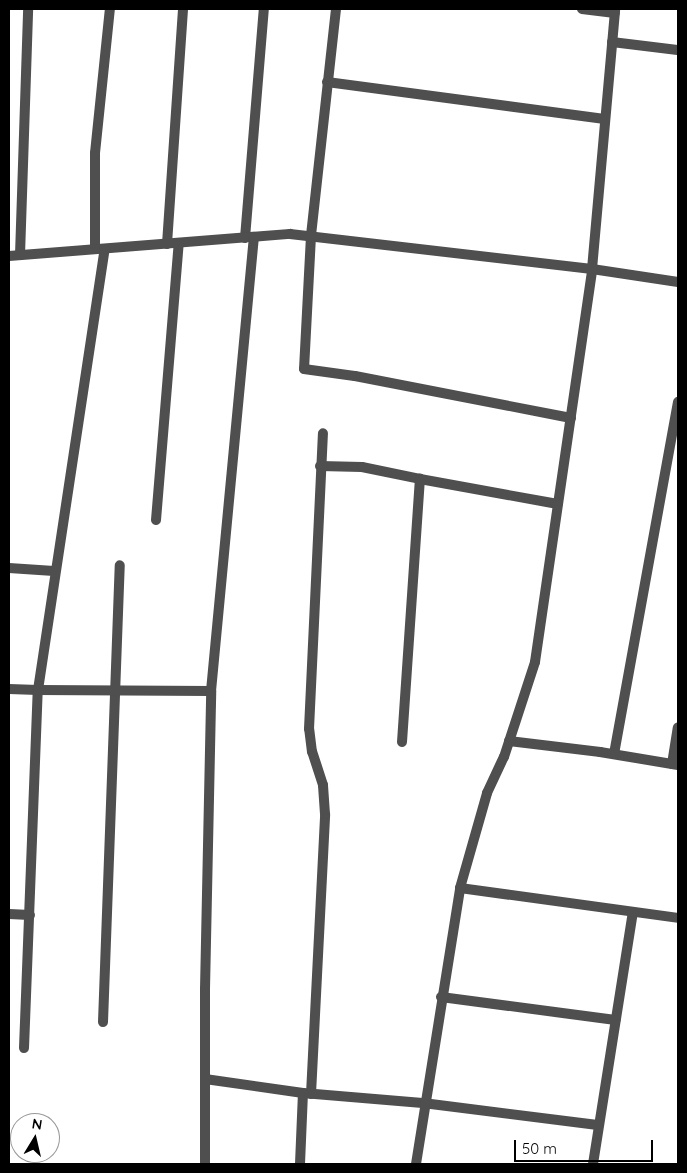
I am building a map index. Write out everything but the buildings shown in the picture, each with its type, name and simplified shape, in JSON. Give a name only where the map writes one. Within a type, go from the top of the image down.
[{"type":"street","points":[[20,255],[28,9]]},
{"type":"street","points":[[24,1048],[38,690],[100,249],[95,153],[110,9]]},
{"type":"street","points":[[167,244],[183,9]]},
{"type":"street","points":[[205,1164],[211,691],[250,237],[264,9]]},
{"type":"street","points":[[336,9],[311,236],[304,369],[355,376],[571,418]]},
{"type":"street","points":[[416,1164],[423,1103],[460,888],[487,793],[509,741],[535,662],[571,418],[592,269],[615,11],[582,9]]},
{"type":"street","points":[[612,42],[678,50]]},
{"type":"street","points":[[327,82],[605,119]]},
{"type":"street","points":[[9,256],[250,237],[311,236],[592,269],[678,282]]},
{"type":"street","points":[[156,520],[179,243]]},
{"type":"street","points":[[614,754],[678,402]]},
{"type":"street","points":[[300,1164],[307,1094],[325,814],[324,785],[312,752],[309,728],[323,433]]},
{"type":"street","points":[[320,466],[362,467],[420,480],[558,504]]},
{"type":"street","points":[[402,742],[420,480]]},
{"type":"street","points":[[103,1022],[120,565]]},
{"type":"street","points":[[9,568],[54,571]]},
{"type":"street","points":[[9,689],[211,691]]},
{"type":"street","points":[[509,741],[614,754],[675,765],[678,727]]},
{"type":"street","points":[[460,888],[678,918]]},
{"type":"street","points":[[593,1164],[633,912]]},
{"type":"street","points":[[9,914],[30,915]]},
{"type":"street","points":[[441,997],[615,1020]]},
{"type":"street","points":[[205,1079],[307,1094],[423,1103],[598,1126]]}]
